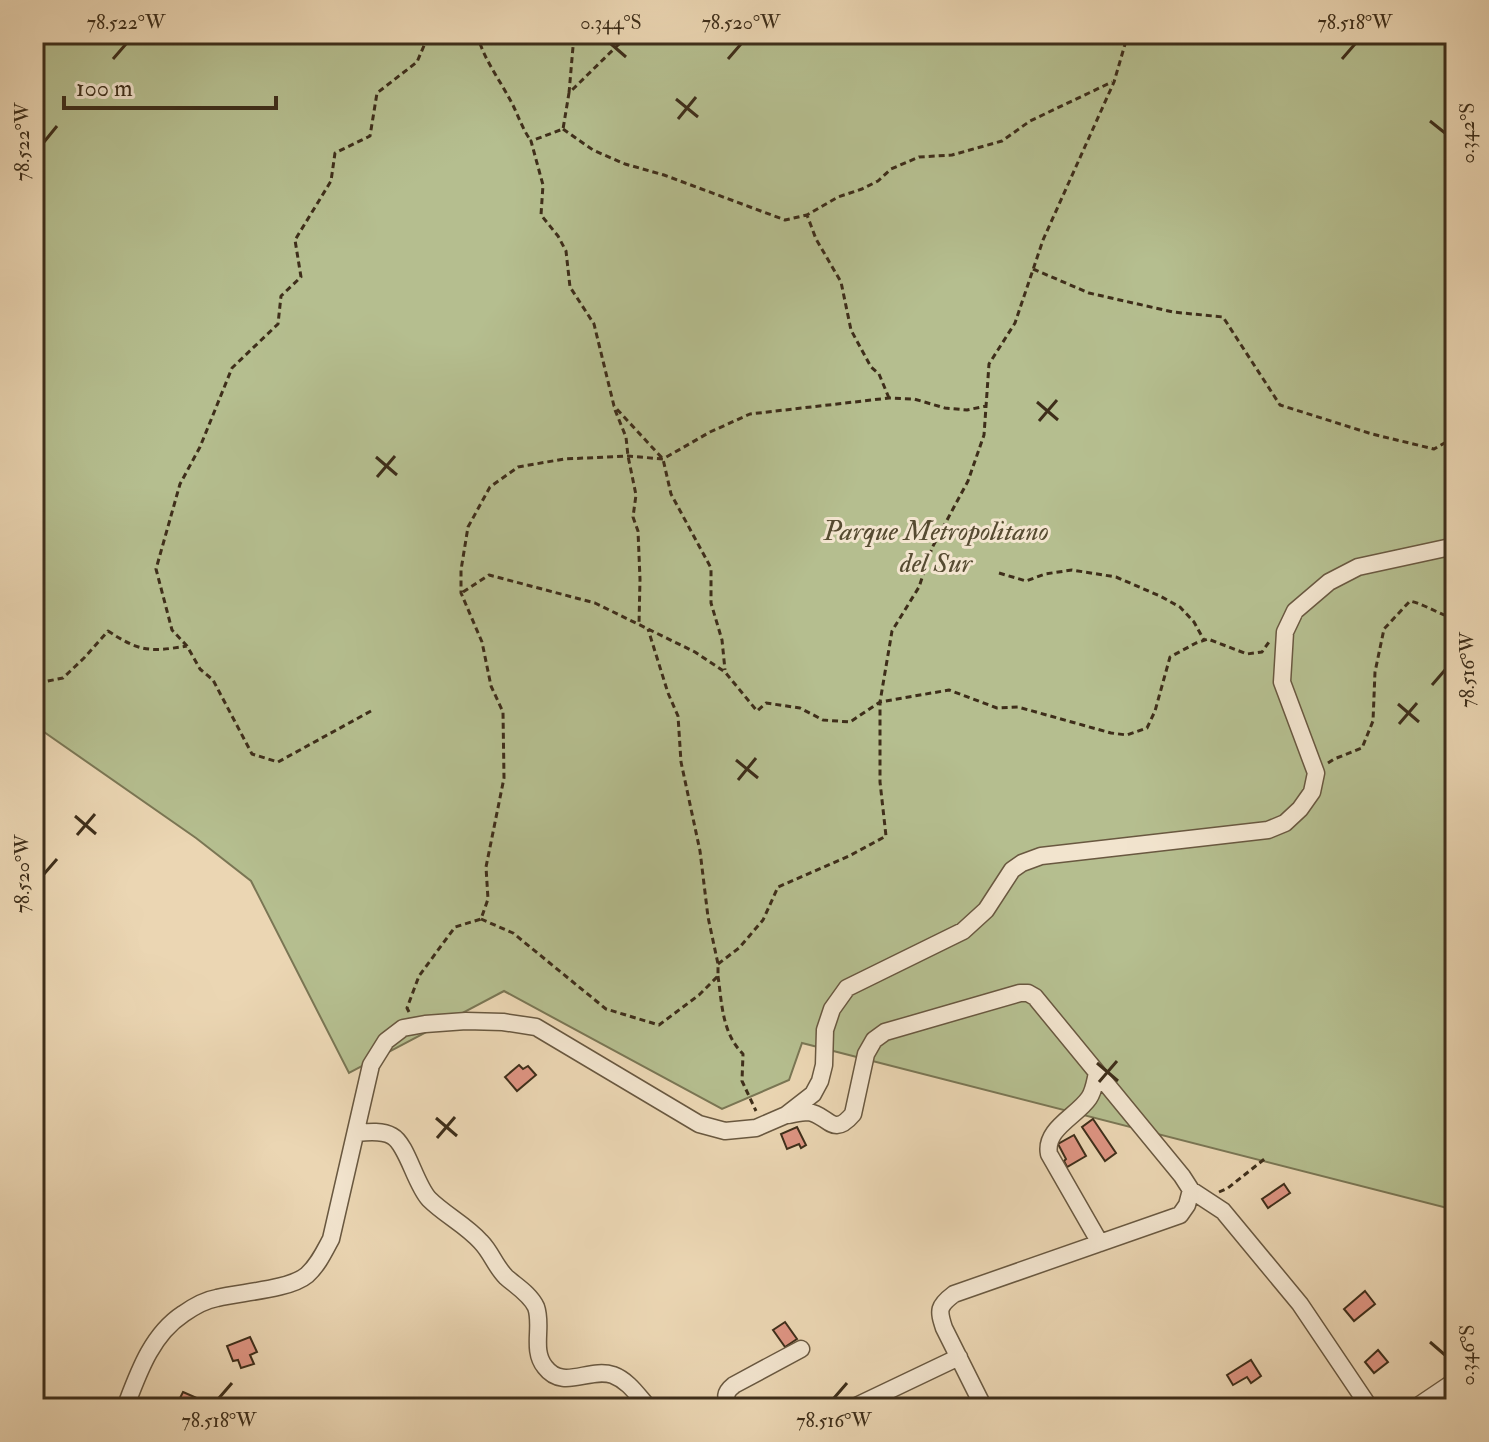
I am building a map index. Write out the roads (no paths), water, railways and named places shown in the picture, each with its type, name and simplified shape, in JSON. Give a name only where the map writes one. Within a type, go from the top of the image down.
[{"type":"street","points":[[786,1115],[813,1094],[820,1081],[824,1065],[825,1030],[832,1009],[847,988],[963,931],[986,910],[1005,879],[1022,863],[1041,856],[1268,830],[1285,823],[1312,792],[1316,773],[1282,682],[1285,632],[1295,611],[1329,582],[1358,567],[1455,546]]},
{"type":"street","points":[[125,1408],[146,1356],[181,1315],[215,1298],[250,1293],[304,1277],[320,1260],[331,1239],[371,1065],[386,1041],[403,1028],[466,1021],[536,1027],[699,1124],[725,1131],[756,1128],[786,1115],[809,1112],[839,1126],[853,1114],[866,1054],[874,1040],[885,1032],[1020,993],[1035,997],[1198,1195],[1223,1211],[1300,1304],[1370,1408]]},
{"type":"street","points":[[1097,1073],[1092,1095],[1051,1137],[1047,1146],[1100,1243]]},
{"type":"street","points":[[356,1133],[372,1132],[396,1139],[428,1198],[471,1231],[485,1245],[497,1267],[532,1300],[538,1318],[538,1353],[546,1369],[555,1377],[565,1379],[610,1374],[625,1381],[649,1408]]},
{"type":"street","points":[[984,1408],[944,1328],[939,1314],[943,1302],[954,1294],[1180,1215],[1198,1195]]},
{"type":"street","points":[[730,1408],[725,1396],[734,1385],[801,1349]]},
{"type":"street","points":[[852,1408],[959,1357]]},
{"type":"street","points":[[1415,1408],[1455,1381]]},
{"type":"park label","name":"Parque Metropolitano del Sur","points":[[936,547]]}]
